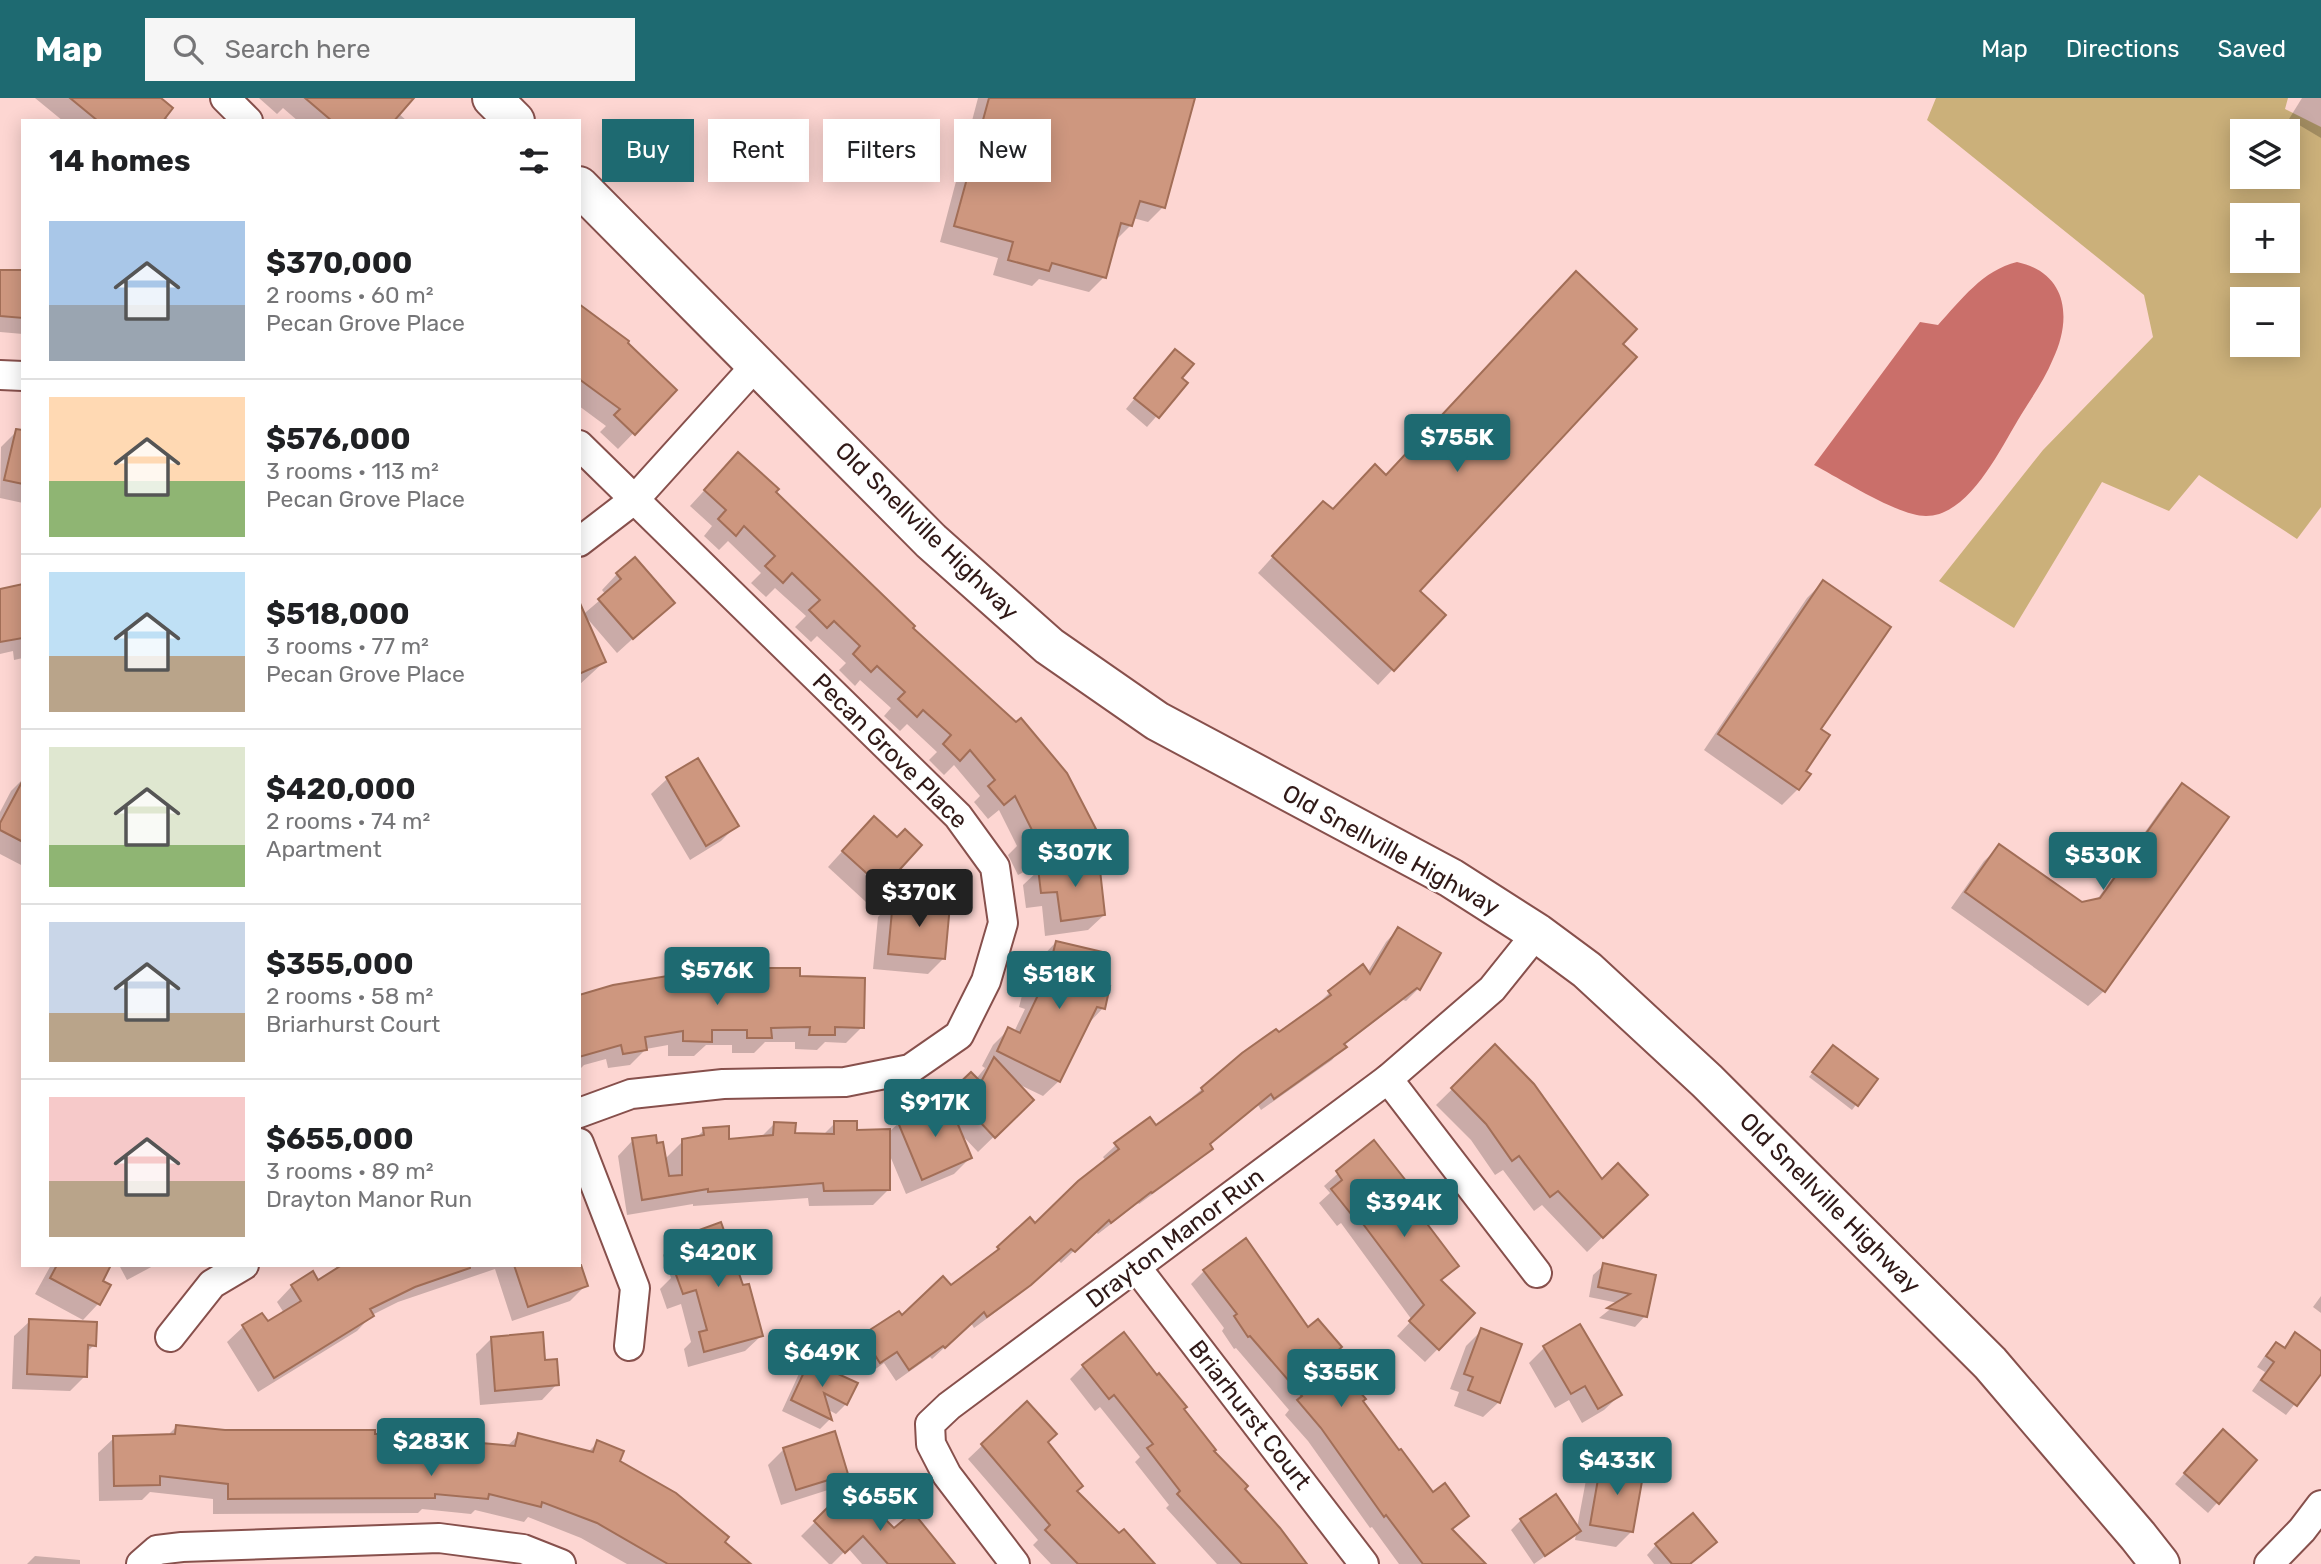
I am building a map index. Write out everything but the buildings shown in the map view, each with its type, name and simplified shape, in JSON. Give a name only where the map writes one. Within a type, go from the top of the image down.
[{"type":"street","points":[[225,98],[246,119]]},
{"type":"street","points":[[492,98],[513,119]]},
{"type":"street","name":"Old Snellville Highway","points":[[581,188],[931,541],[1060,654],[1157,721],[1422,861],[1537,933],[1587,970],[1707,1081],[1981,1354],[2160,1564]]},
{"type":"street","points":[[581,540],[635,499],[757,364]]},
{"type":"street","points":[[0,375],[21,376]]},
{"type":"street","name":"Pecan Grove Place","points":[[581,447],[958,816],[995,867],[1003,923],[986,981],[959,1035],[910,1069],[845,1082],[723,1084],[631,1094],[581,1112]]},
{"type":"street","name":"Drayton Manor Run","points":[[1015,1564],[947,1475],[931,1444],[930,1424],[949,1406],[1388,1079],[1492,989],[1537,933]]},
{"type":"street","points":[[1388,1079],[1537,1273]]},
{"type":"street","points":[[581,1148],[635,1287],[629,1346]]},
{"type":"street","points":[[170,1337],[212,1284],[241,1267]]},
{"type":"street","name":"Briarhurst Court","points":[[1136,1267],[1364,1564]]},
{"type":"street","points":[[2270,1564],[2321,1505]]},
{"type":"street","points":[[141,1564],[157,1550],[182,1546],[439,1538],[523,1549],[561,1564]]},
{"type":"shaded area","points":[[1936,98],[2288,98],[2285,109],[2321,127],[2321,507],[2297,539],[2199,475],[2169,511],[2102,482],[2014,628],[1939,581],[2043,450],[2153,337],[2144,295],[1927,120]]},
{"type":"shaded area","points":[[2017,262],[2047,276],[2056,287],[2061,300],[2063,329],[2050,366],[1994,461],[1957,505],[1942,513],[1926,516],[1914,514],[1885,504],[1814,465],[1920,322],[1938,325],[1983,279]]}]
